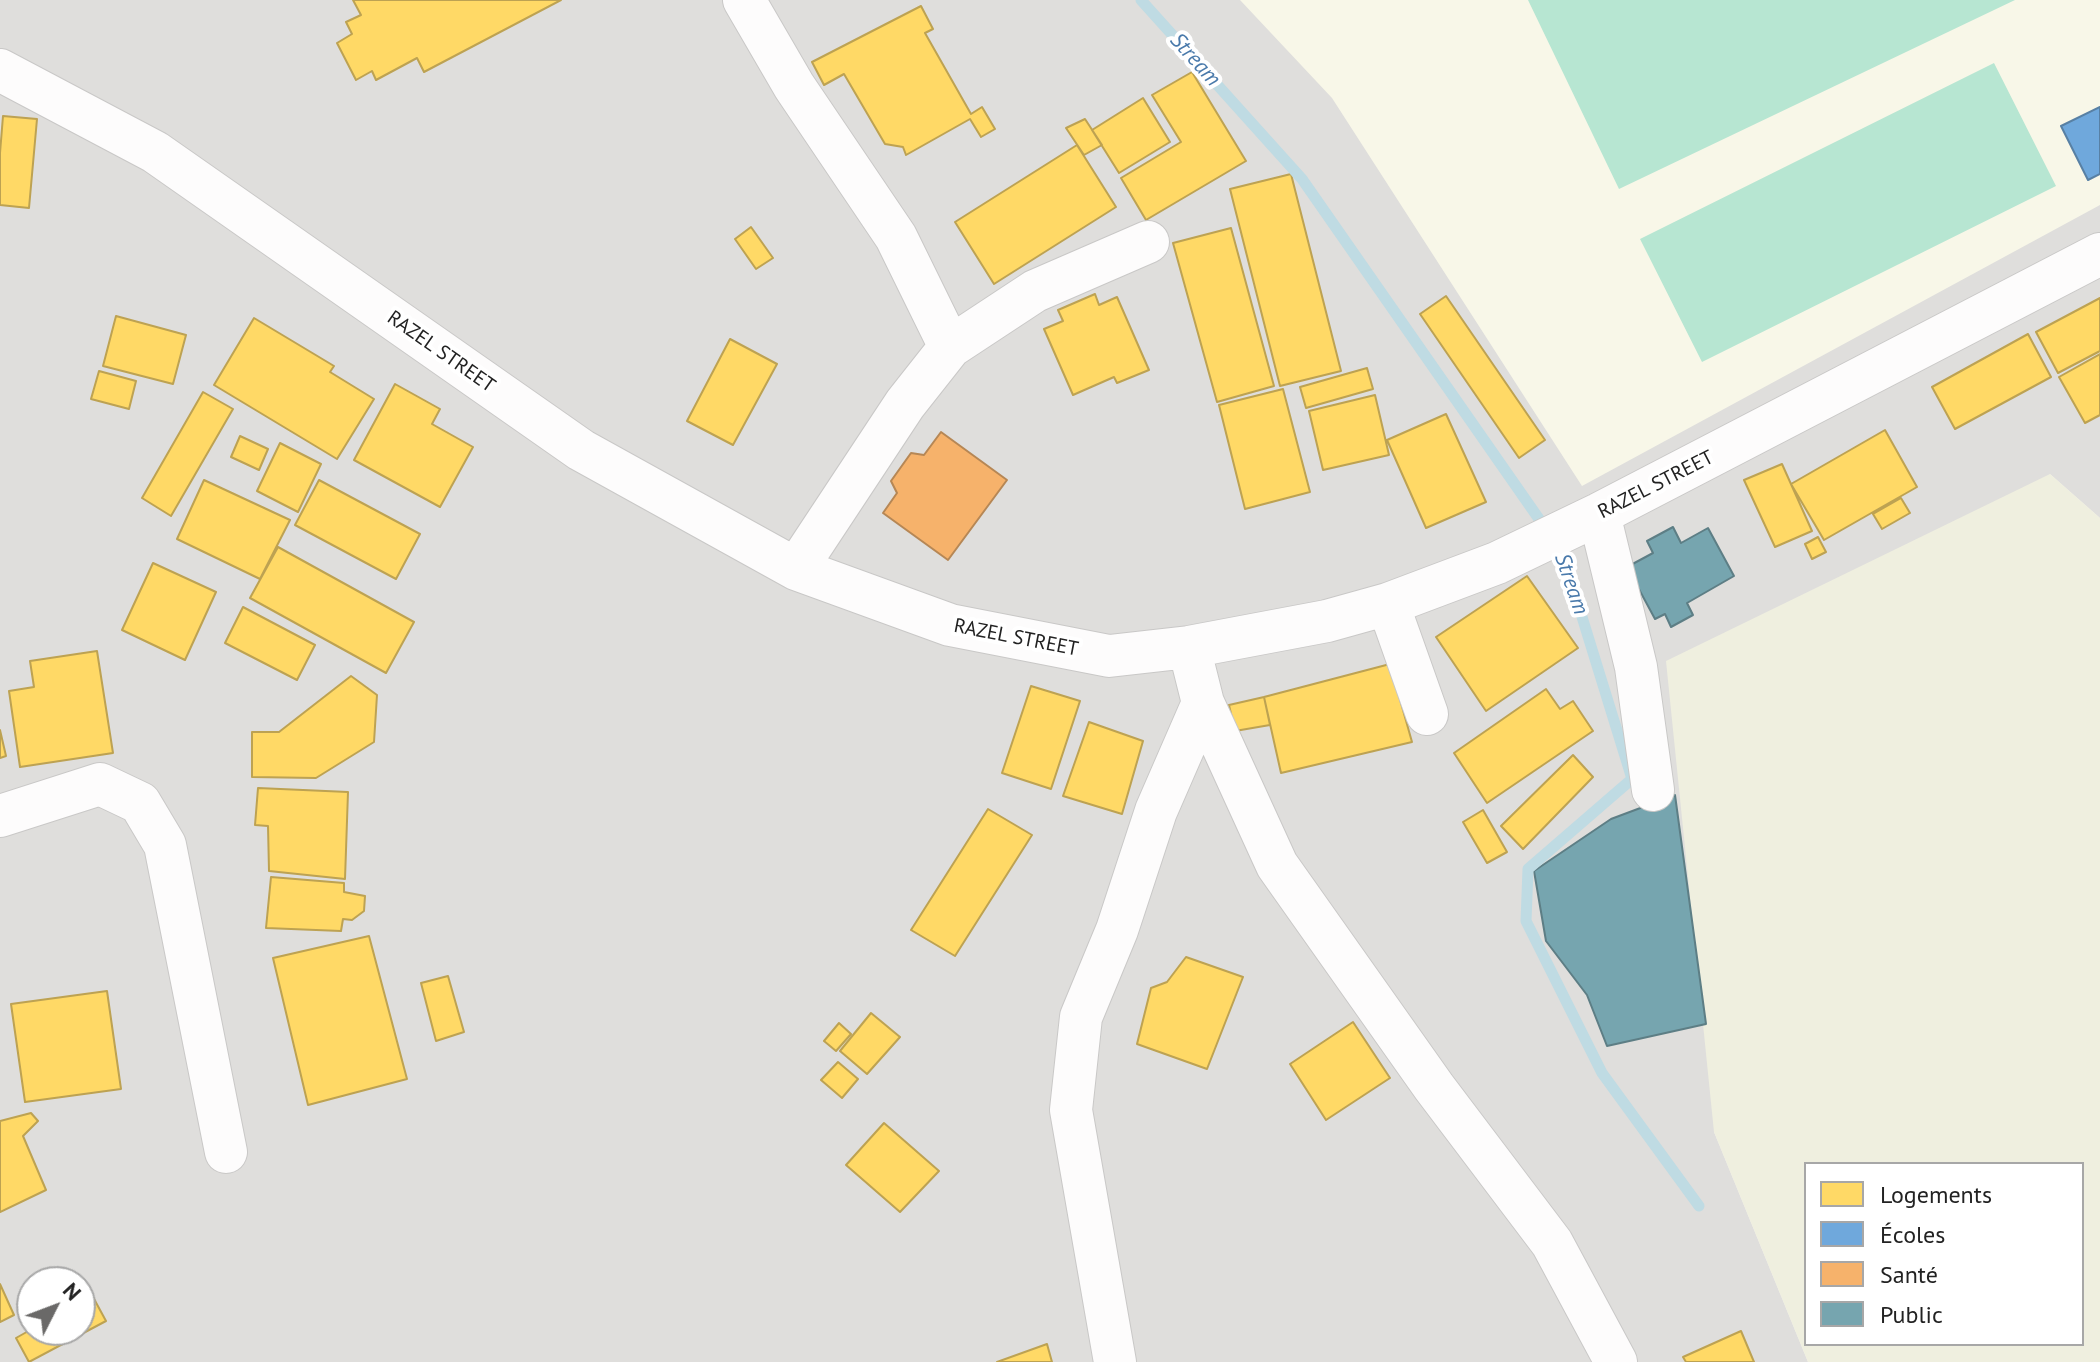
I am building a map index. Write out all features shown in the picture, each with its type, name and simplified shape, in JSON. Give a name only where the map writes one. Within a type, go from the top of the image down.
[{"type":"street","points":[[744,0],[794,86],[896,237],[950,347]]},
{"type":"street","name":"RAZEL STREET","points":[[0,70],[155,152],[581,450],[796,569],[950,625],[1109,656],[1189,647],[1327,621],[1388,604],[1497,563],[1599,514],[2100,254]]},
{"type":"street","points":[[796,569],[905,404],[950,347],[1035,291],[1148,242]]},
{"type":"street","points":[[1599,514],[1636,667],[1653,790]]},
{"type":"street","points":[[1388,604],[1427,714]]},
{"type":"street","points":[[1189,647],[1203,703],[1277,865],[1434,1087],[1552,1243],[1616,1362]]},
{"type":"street","points":[[1115,1362],[1071,1110],[1081,1017],[1117,930],[1156,811],[1203,703]]},
{"type":"street","points":[[0,816],[100,784],[140,803],[165,845],[226,1152]]},
{"type":"shaded area","points":[[0,0],[2100,0],[2100,518],[2050,474],[1714,1132],[1808,1362],[0,1362]]},
{"type":"shaded area","points":[[1240,0],[2100,0],[2100,205],[1582,486],[1332,98]]},
{"type":"green space","points":[[1528,0],[2015,0],[1619,189]]},
{"type":"green space","points":[[1994,63],[2056,186],[1702,362],[1640,239]]},
{"type":"green space","points":[[2050,474],[2100,518],[2100,1362],[1808,1362],[1714,1132],[1666,661]]},
{"type":"building: Logements","points":[[353,0],[561,0],[424,72],[417,58],[376,80],[372,71],[356,80],[337,43],[352,34],[346,22],[361,15]]},
{"type":"building: Logements","points":[[921,6],[933,29],[925,33],[971,114],[982,107],[995,129],[981,137],[970,119],[906,155],[903,147],[885,144],[844,74],[824,85],[812,62]]},
{"type":"building: Logements","points":[[1192,72],[1246,161],[1146,220],[1121,178],[1181,142],[1152,95]]},
{"type":"building: Logements","points":[[1143,98],[1170,142],[1119,173],[1092,130]]},
{"type":"building: Logements","points":[[3,116],[37,119],[29,208],[0,205]]},
{"type":"building: Logements","points":[[1085,119],[1102,145],[1084,155],[1066,128]]},
{"type":"building: Logements","points":[[1077,145],[1116,207],[994,284],[955,222]]},
{"type":"building: Logements","points":[[1291,174],[1341,371],[1280,386],[1230,189]]},
{"type":"building: Logements","points":[[751,227],[773,258],[756,269],[735,239]]},
{"type":"building: Logements","points":[[1231,228],[1274,386],[1217,402],[1173,243]]},
{"type":"building: Logements","points":[[1095,294],[1099,305],[1117,297],[1149,370],[1117,383],[1114,377],[1073,395],[1044,329],[1063,321],[1058,310]]},
{"type":"building: Logements","points":[[1446,296],[1545,440],[1519,458],[1420,314]]},
{"type":"building: Logements","points":[[2100,298],[2100,351],[2058,373],[2036,332]]},
{"type":"building: Logements","points":[[116,316],[186,335],[173,384],[103,366]]},
{"type":"building: Logements","points":[[254,318],[334,366],[330,372],[374,399],[337,459],[214,385]]},
{"type":"building: Logements","points":[[2028,334],[2051,377],[1955,429],[1932,387]]},
{"type":"building: Logements","points":[[730,339],[777,364],[733,445],[687,421]]},
{"type":"building: Logements","points":[[2100,354],[2100,415],[2085,423],[2059,377]]},
{"type":"building: Logements","points":[[1367,368],[1373,389],[1306,408],[1300,387]]},
{"type":"building: Logements","points":[[99,371],[136,381],[129,409],[91,399]]},
{"type":"building: Logements","points":[[395,384],[440,409],[432,424],[473,447],[440,507],[354,460]]},
{"type":"building: Logements","points":[[1283,389],[1310,492],[1245,509],[1219,405]]},
{"type":"building: Logements","points":[[203,392],[233,409],[171,516],[142,498]]},
{"type":"building: Logements","points":[[1375,395],[1389,455],[1323,470],[1309,411]]},
{"type":"building: Logements","points":[[1446,414],[1486,502],[1426,528],[1387,440]]},
{"type":"building: Logements","points":[[1885,430],[1917,487],[1824,540],[1791,484]]},
{"type":"building: Logements","points":[[240,436],[268,449],[259,470],[231,457]]},
{"type":"building: Logements","points":[[280,443],[321,464],[298,512],[257,491]]},
{"type":"building: Logements","points":[[1782,464],[1812,531],[1775,547],[1744,480]]},
{"type":"building: Logements","points":[[204,480],[290,520],[260,579],[177,539]]},
{"type":"building: Logements","points":[[319,480],[420,534],[396,579],[295,525]]},
{"type":"building: Logements","points":[[1901,498],[1910,513],[1882,529],[1873,514]]},
{"type":"building: Logements","points":[[1818,537],[1826,552],[1812,559],[1805,544]]},
{"type":"building: Logements","points":[[278,547],[414,622],[386,673],[250,598]]},
{"type":"building: Logements","points":[[153,563],[216,592],[185,660],[122,630]]},
{"type":"building: Logements","points":[[1527,576],[1578,648],[1486,711],[1436,637]]},
{"type":"building: Logements","points":[[243,607],[315,645],[297,680],[225,643]]},
{"type":"building: Logements","points":[[97,651],[113,753],[20,767],[9,691],[34,687],[30,661]]},
{"type":"building: Logements","points":[[1390,664],[1412,742],[1281,773],[1264,697]]},
{"type":"building: Logements","points":[[351,676],[377,695],[374,742],[316,778],[252,777],[252,732],[279,732]]},
{"type":"building: Logements","points":[[1031,686],[1080,701],[1051,789],[1002,773]]},
{"type":"building: Logements","points":[[1546,689],[1560,709],[1573,701],[1593,731],[1487,803],[1454,753]]},
{"type":"building: Logements","points":[[1264,697],[1270,725],[1235,731],[1229,705]]},
{"type":"building: Logements","points":[[1089,722],[1143,741],[1122,814],[1063,796]]},
{"type":"building: Logements","points":[[0,730],[6,756],[0,758]]},
{"type":"building: Logements","points":[[1573,755],[1593,777],[1523,849],[1501,826]]},
{"type":"building: Logements","points":[[258,788],[348,792],[345,879],[269,871],[268,826],[255,825]]},
{"type":"building: Logements","points":[[988,809],[1032,835],[955,956],[911,930]]},
{"type":"building: Logements","points":[[1483,810],[1507,852],[1487,863],[1463,822]]},
{"type":"building: Logements","points":[[271,877],[344,883],[344,892],[365,896],[364,911],[352,920],[343,919],[341,931],[266,928]]},
{"type":"building: Logements","points":[[369,936],[407,1079],[308,1105],[273,958]]},
{"type":"building: Logements","points":[[1186,957],[1243,977],[1207,1069],[1137,1044],[1151,988],[1167,982]]},
{"type":"building: Logements","points":[[448,976],[464,1032],[436,1041],[421,983]]},
{"type":"building: Logements","points":[[107,991],[121,1089],[25,1102],[11,1004]]},
{"type":"building: Logements","points":[[871,1013],[900,1037],[867,1074],[840,1051]]},
{"type":"building: Logements","points":[[1353,1022],[1390,1078],[1326,1120],[1290,1064]]},
{"type":"building: Logements","points":[[839,1023],[851,1034],[836,1051],[824,1041]]},
{"type":"building: Logements","points":[[838,1062],[858,1079],[842,1098],[821,1080]]},
{"type":"building: Logements","points":[[31,1113],[38,1121],[23,1136],[46,1190],[0,1212],[0,1121]]},
{"type":"building: Logements","points":[[884,1123],[939,1171],[900,1212],[846,1165]]},
{"type":"building: Logements","points":[[0,1284],[14,1315],[0,1322]]},
{"type":"building: Logements","points":[[96,1303],[106,1321],[96,1326]]},
{"type":"building: Logements","points":[[1741,1331],[1754,1362],[1686,1362],[1683,1357]]},
{"type":"building: Logements","points":[[1047,1344],[1052,1362],[997,1362]]},
{"type":"building: Logements","points":[[20,1346],[59,1346],[29,1362]]},
{"type":"building: Écoles","points":[[2100,107],[2100,174],[2088,180],[2061,126]]},
{"type":"building: Santé","points":[[941,432],[1007,480],[948,560],[883,513],[897,493],[891,481],[911,453],[924,455]]},
{"type":"building: Public","points":[[1673,527],[1681,543],[1708,528],[1734,576],[1687,603],[1693,615],[1671,627],[1665,614],[1655,619],[1627,567],[1653,553],[1647,541]]},
{"type":"building: Public","points":[[1675,795],[1706,1024],[1607,1046],[1587,995],[1546,941],[1534,871],[1611,819]]},
{"type":"waterway","name":"Stream","points":[[1141,0],[1302,179],[1546,529]]},
{"type":"waterway","name":"Stream","points":[[1556,543],[1562,552],[1632,779],[1528,869],[1526,921],[1602,1073],[1699,1206]]}]
